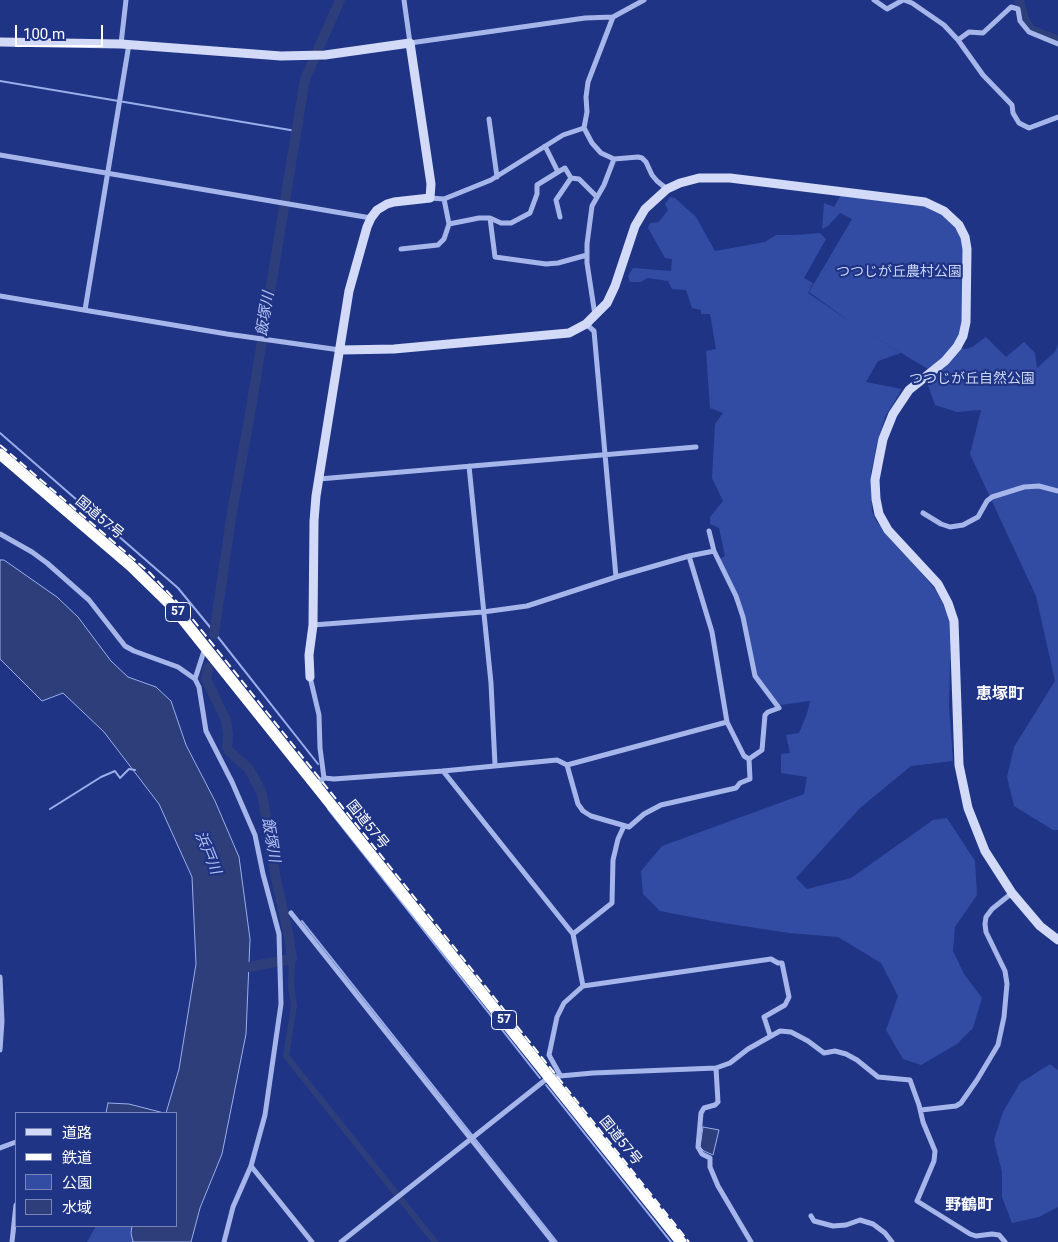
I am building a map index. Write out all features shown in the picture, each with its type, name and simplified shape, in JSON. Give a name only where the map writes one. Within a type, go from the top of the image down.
[{"type":"highway","name":"国道57号","points":[[0,454],[154,586],[174,607],[320,782],[555,1076],[681,1242]]},
{"type":"street","points":[[85,310],[125,44],[126,0]]},
{"type":"street","points":[[404,0],[431,184],[430,198]]},
{"type":"street","points":[[0,42],[125,44],[281,56],[325,55],[586,18],[613,17],[644,0]]},
{"type":"street","points":[[874,0],[887,9],[903,0],[912,3],[944,25],[958,40],[983,76],[1012,105],[1013,114],[1019,123],[1029,128],[1058,117]]},
{"type":"street","points":[[958,40],[970,32],[983,33],[1011,7],[1018,9],[1020,21],[1029,32],[1058,44]]},
{"type":"street","points":[[613,17],[588,82],[587,112],[584,128],[600,153],[614,159],[642,158],[657,181],[667,189]]},
{"type":"street","points":[[490,120],[497,177]]},
{"type":"street","points":[[584,128],[562,134],[497,177],[444,199],[407,199],[387,204],[371,218],[367,227],[349,291],[314,521],[313,625],[308,655],[310,677],[319,715],[320,782],[334,779],[557,760],[567,765],[727,722]]},
{"type":"street","points":[[545,146],[558,172]]},
{"type":"street","points":[[0,155],[371,218]]},
{"type":"street","points":[[595,315],[587,255],[592,206],[604,184],[614,159]]},
{"type":"street","points":[[449,224],[479,218],[490,218],[501,223],[511,223],[530,214],[537,194],[537,185],[566,168],[570,178]]},
{"type":"street","points":[[0,296],[266,340],[341,350],[394,349],[555,334],[569,332],[586,324],[607,303],[635,226],[645,209],[667,189],[699,178],[713,177],[925,202],[944,211],[959,225],[965,238],[968,261],[966,322],[963,336],[957,347],[945,361],[909,390],[893,414],[883,439],[875,480],[876,499],[880,514],[888,530],[938,584],[948,603],[954,621],[957,737],[961,780],[968,808],[985,851],[1012,893],[1040,926],[1058,940]]},
{"type":"street","points":[[570,178],[579,179],[597,197]]},
{"type":"street","points":[[560,217],[556,200],[570,178]]},
{"type":"street","points":[[401,249],[438,245],[444,238],[449,224],[444,199]]},
{"type":"street","points":[[490,218],[495,257],[546,264],[558,263],[587,255]]},
{"type":"street","points":[[586,324],[594,331],[616,577]]},
{"type":"street","points":[[319,479],[696,447]]},
{"type":"street","points":[[470,466],[491,683],[496,765]]},
{"type":"street","points":[[923,513],[941,524],[950,526],[963,525],[978,517],[987,501],[992,497],[1024,487],[1039,486],[1058,491]]},
{"type":"street","points":[[709,531],[714,551],[736,596],[755,676],[779,708],[765,715],[764,746],[762,750],[749,759]]},
{"type":"street","points":[[0,534],[48,563],[89,600],[125,646],[178,668],[195,679],[199,687],[206,732],[232,782],[255,835],[279,934],[281,1004],[265,1116],[251,1166],[233,1207],[224,1242]]},
{"type":"street","points":[[313,625],[483,612],[527,606],[616,577],[689,556],[714,551]]},
{"type":"street","points":[[689,556],[712,632],[727,722],[744,756],[749,759]]},
{"type":"street","points":[[195,679],[205,646]]},
{"type":"street","points":[[567,765],[578,804],[583,811],[591,816],[629,827],[644,814],[661,805],[736,788],[740,783],[750,779],[749,759]]},
{"type":"street","points":[[443,771],[573,934],[583,986]]},
{"type":"street","points":[[573,934],[612,903],[613,860],[618,839],[624,826]]},
{"type":"street","points":[[921,1110],[956,1106],[961,1103],[978,1080],[998,1046],[1004,1017],[1007,984],[1005,971],[986,932],[985,924],[986,917],[992,909],[1012,893]]},
{"type":"street","points":[[291,913],[553,1242]]},
{"type":"street","points":[[555,1076],[549,1054],[557,1018],[564,1003],[583,986],[771,960],[778,964],[782,963],[790,998],[778,1010],[764,1018],[770,1035]]},
{"type":"street","points":[[0,977],[0,1050]]},
{"type":"street","points":[[341,1242],[471,1139],[555,1076],[716,1068],[730,1063],[748,1049],[780,1031],[791,1032],[808,1040],[824,1053],[846,1054],[857,1060],[878,1077],[910,1080],[921,1110],[923,1122],[936,1151],[917,1201],[970,1234],[976,1236],[992,1234],[999,1236],[1005,1242]]},
{"type":"street","points":[[716,1068],[718,1102],[715,1105],[704,1108],[701,1113],[698,1147],[702,1154],[710,1158],[710,1168],[718,1186],[751,1242]]},
{"type":"street","points":[[0,1148],[15,1142]]},
{"type":"street","points":[[251,1166],[312,1242]]},
{"type":"street","points":[[12,1242],[15,1214]]},
{"type":"street","points":[[811,1216],[814,1221],[833,1226],[846,1225],[860,1220],[873,1224],[885,1232],[892,1242]]},
{"type":"green space","points":[[843,191],[936,206],[965,237],[966,322],[957,347],[965,349],[972,347],[986,337],[1006,357],[1024,342],[1035,353],[1037,368],[1055,352],[1058,344],[1058,830],[1053,830],[1014,806],[1007,777],[1014,747],[1055,681],[1036,596],[970,454],[981,410],[957,412],[935,405],[925,377],[931,371],[852,323],[809,292],[852,219],[840,213],[828,226],[822,229],[824,203],[834,207]]},
{"type":"green space","points":[[670,197],[675,198],[696,217],[715,251],[765,242],[776,235],[820,233],[826,239],[804,278],[813,283],[808,293],[901,353],[878,361],[866,382],[902,389],[885,417],[877,444],[871,472],[872,511],[876,521],[936,590],[951,621],[949,706],[953,761],[911,766],[860,808],[796,878],[807,889],[851,878],[933,820],[947,818],[975,861],[977,895],[955,927],[953,951],[964,974],[982,998],[973,1028],[957,1044],[921,1065],[903,1059],[886,1030],[898,996],[881,963],[838,937],[789,933],[660,911],[643,894],[641,871],[662,846],[804,794],[807,777],[781,773],[781,754],[790,753],[786,735],[799,733],[810,701],[780,705],[757,675],[744,616],[719,559],[725,556],[719,528],[710,524],[710,517],[723,501],[712,478],[715,424],[723,413],[710,408],[706,351],[716,349],[710,314],[701,314],[701,310],[692,308],[686,290],[672,289],[668,281],[647,278],[641,282],[630,282],[628,276],[633,268],[671,271],[672,259],[665,258],[648,228],[650,223],[659,222],[668,210],[665,204]]},
{"type":"green space","points":[[1050,1064],[1058,1070],[1058,1207],[1039,1217],[1012,1223],[1002,1197],[1002,1172],[994,1140],[1003,1112],[1020,1083]]},
{"type":"green space","points":[[95,1227],[132,1227],[133,1242],[87,1242]]},
{"type":"water","name":"浜戸川","points":[[0,560],[4,560],[57,597],[78,617],[111,661],[128,677],[156,687],[171,701],[186,745],[215,801],[239,857],[250,939],[246,1034],[222,1154],[200,1208],[191,1242],[133,1242],[131,1233],[132,1227],[178,1227],[178,1112],[166,1112],[179,1069],[196,964],[192,877],[159,804],[104,732],[63,693],[42,701],[0,659]]},
{"type":"water","points":[[108,1103],[129,1104],[160,1112],[106,1112]]},
{"type":"water","points":[[703,1127],[719,1130],[713,1155],[700,1147]]},
{"type":"waterway","name":"飯塚川","points":[[214,634],[232,512],[304,85],[340,0]]},
{"type":"waterway","name":"飯塚川","points":[[1019,0],[1024,20],[1031,30],[1058,41]]},
{"type":"waterway","points":[[0,81],[296,131]]},
{"type":"waterway","points":[[0,433],[178,588],[318,764]]},
{"type":"waterway","name":"飯塚川","points":[[208,668],[206,679],[226,720],[227,747],[249,769],[262,793],[276,879],[292,959],[249,967],[236,967]]},
{"type":"waterway","points":[[50,809],[101,777],[115,771],[120,778],[129,769],[135,770]]},
{"type":"waterway","points":[[328,809],[540,1078]]},
{"type":"waterway","points":[[302,921],[557,1242]]},
{"type":"waterway","points":[[292,959],[291,987],[294,1006],[286,1056],[435,1242]]},
{"type":"waterway","points":[[546,1085],[671,1242]]},
{"type":"railway","points":[[0,445],[150,573],[191,617],[689,1242]]},
{"type":"district","name":"恵塚町","points":[[1000,695]]},
{"type":"district","name":"野鶴町","points":[[969,1206]]},
{"type":"park label","name":"つつじが丘農村公園","points":[[899,272]]},
{"type":"park label","name":"つつじが丘自然公園","points":[[972,379]]}]
